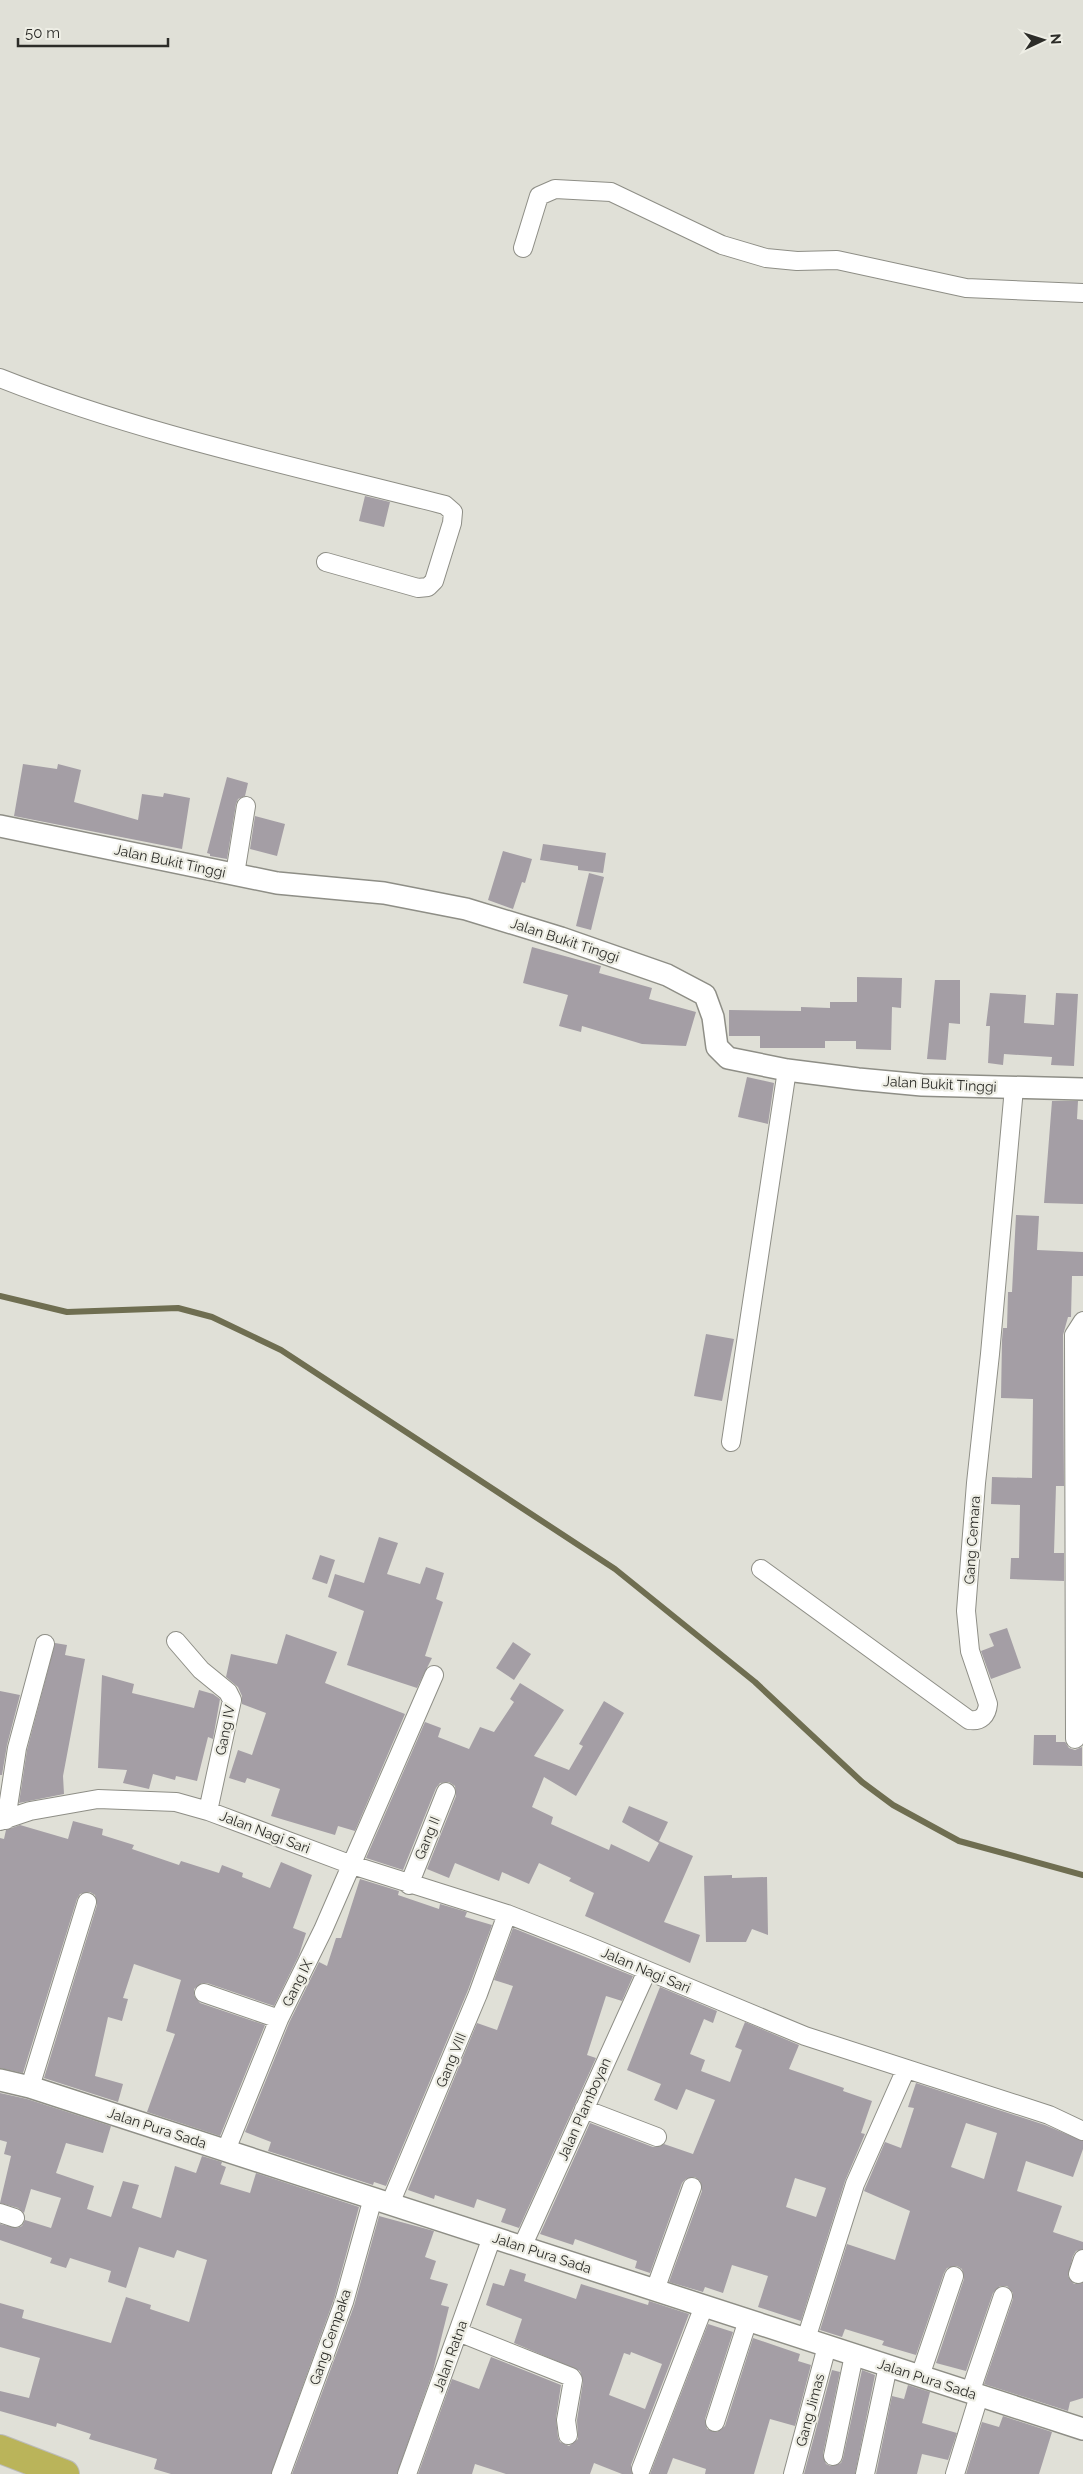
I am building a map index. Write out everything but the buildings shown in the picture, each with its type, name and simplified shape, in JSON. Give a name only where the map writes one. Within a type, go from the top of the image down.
[{"type":"highway","points":[[0,2449],[65,2474]]},
{"type":"street","points":[[523,248],[539,196],[555,189],[611,192],[722,245],[766,258],[797,261],[837,260],[966,288],[1083,294]]},
{"type":"street","points":[[0,378],[54,399],[211,444],[445,505],[453,512],[452,523],[434,581],[430,586],[418,588],[326,562]]},
{"type":"street","points":[[235,874],[246,806]]},
{"type":"street","name":"Jalan Bukit Tinggi","points":[[0,826],[286,884],[384,893],[466,909],[561,938],[668,975],[705,995],[713,1017],[717,1047],[728,1058],[787,1070],[922,1086],[1083,1089]]},
{"type":"street","points":[[731,1442],[787,1070]]},
{"type":"street","name":"Gang Cemara","points":[[761,1569],[969,1720],[975,1721],[983,1717],[987,1712],[988,1704],[970,1651],[966,1611],[976,1483],[990,1354],[1014,1088]]},
{"type":"street","points":[[1075,1739],[1074,1335],[1083,1321]]},
{"type":"street","name":"Gang IV","points":[[176,1641],[201,1670],[228,1692],[232,1700],[208,1810]]},
{"type":"street","points":[[3,1820],[17,1748],[45,1644]]},
{"type":"street","name":"Gang IX","points":[[226,2143],[279,2019],[352,1866],[434,1675]]},
{"type":"street","name":"Gang II","points":[[409,1885],[446,1792]]},
{"type":"street","name":"Jalan Nagi Sari","points":[[3,1820],[30,1811],[98,1799],[176,1802],[208,1810],[352,1866],[506,1914],[586,1945],[805,2036],[1049,2115],[1083,2131]]},
{"type":"street","points":[[30,2087],[87,1902]]},
{"type":"street","name":"Gang VIII","points":[[381,2201],[474,2003],[506,1914]]},
{"type":"street","name":"Jalan Plamboyan","points":[[522,2247],[646,1971]]},
{"type":"street","points":[[204,1993],[279,2019]]},
{"type":"street","points":[[226,2143],[272,2057]]},
{"type":"street","points":[[806,2339],[855,2184],[906,2070]]},
{"type":"street","name":"Jalan Pura Sada","points":[[0,2080],[226,2143],[381,2201],[1083,2429]]},
{"type":"street","points":[[584,2109],[658,2137]]},
{"type":"street","points":[[655,2290],[692,2187]]},
{"type":"street","name":"Gang Cempaka","points":[[281,2474],[381,2201]]},
{"type":"street","name":"Gang Cempaka","points":[[355,2284],[376,2227]]},
{"type":"street","name":"Jalan Ratna","points":[[406,2474],[492,2237]]},
{"type":"street","points":[[920,2376],[954,2276]]},
{"type":"street","points":[[955,2474],[975,2394],[1003,2296]]},
{"type":"street","points":[[641,2469],[704,2306]]},
{"type":"street","points":[[715,2422],[748,2320]]},
{"type":"street","points":[[458,2332],[571,2377],[573,2380],[566,2420],[568,2435]]},
{"type":"street","name":"Gang Jimas","points":[[793,2474],[827,2346]]},
{"type":"street","points":[[833,2456],[854,2355]]},
{"type":"street","points":[[865,2474],[888,2366]]},
{"type":"waterway","points":[[0,1296],[67,1312],[178,1308],[212,1317],[281,1350],[615,1569],[755,1682],[862,1782],[893,1805],[959,1841],[1083,1875]]}]
